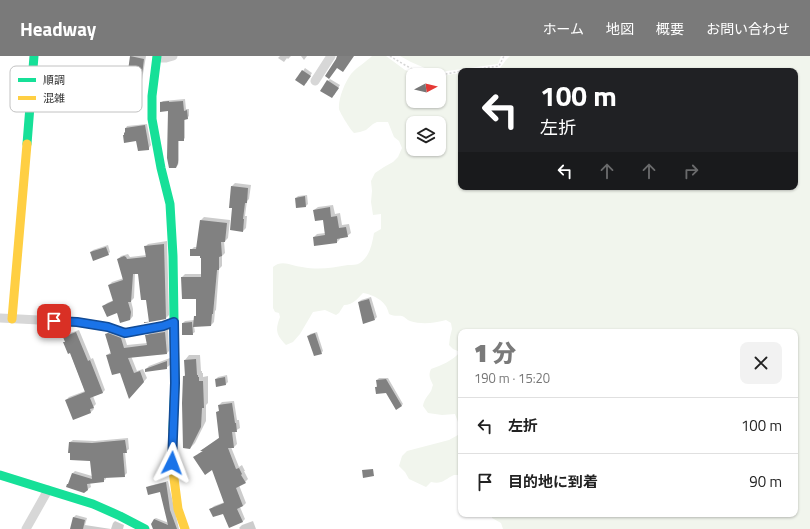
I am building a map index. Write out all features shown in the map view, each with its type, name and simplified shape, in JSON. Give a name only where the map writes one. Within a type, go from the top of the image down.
[{"type":"street","points":[[33,66],[34,56]]},
{"type":"street","points":[[173,56],[166,58],[157,57],[152,96],[152,119],[161,168],[170,204],[173,256],[175,383],[172,463],[178,509],[185,529]]},
{"type":"street","points":[[315,81],[331,56]]},
{"type":"street","points":[[12,319],[29,112]]},
{"type":"street","points":[[0,318],[77,322],[108,327],[125,333],[163,326],[174,322]]},
{"type":"street","points":[[0,475],[93,504],[145,529]]},
{"type":"street","points":[[26,529],[48,490]]},
{"type":"path","points":[[390,56],[410,68],[432,75],[458,72]]},
{"type":"path","points":[[485,68],[499,66],[504,56]]},
{"type":"shaded area","points":[[372,56],[386,56],[406,70],[406,108],[446,108],[446,75],[458,73],[458,190],[798,190],[798,68],[500,68],[510,56],[810,56],[810,529],[503,529],[501,523],[492,518],[798,517],[798,329],[458,329],[458,351],[449,345],[452,329],[451,323],[446,320],[419,323],[410,321],[402,316],[389,314],[386,307],[378,298],[363,293],[352,303],[344,305],[336,315],[325,310],[313,312],[300,334],[293,342],[286,345],[278,335],[277,325],[280,317],[279,313],[275,312],[273,308],[273,267],[280,263],[308,268],[331,268],[360,263],[368,253],[374,233],[381,229],[381,214],[373,215],[371,202],[371,181],[375,173],[393,162],[398,157],[402,148],[399,141],[394,137],[388,122],[377,122],[366,130],[354,133],[345,121],[339,109],[339,105],[344,86],[351,74]]},
{"type":"shaded area","points":[[400,56],[501,56],[498,64],[458,68],[458,70],[446,71],[446,68],[425,68]]},
{"type":"shaded area","points":[[458,354],[458,422],[455,414],[442,415],[428,413],[423,406],[424,401],[433,385],[430,379],[431,369],[450,360]]},
{"type":"shaded area","points":[[458,435],[458,475],[454,475],[438,483],[431,482],[426,487],[409,479],[399,466],[402,456],[407,451],[449,440]]},
{"type":"building","points":[[130,56],[144,59],[142,75],[142,66],[129,66]]},
{"type":"building","points":[[337,56],[354,56],[343,72],[337,68],[329,79],[325,76]]},
{"type":"building","points":[[302,70],[311,76],[304,86],[295,80]]},
{"type":"building","points":[[327,80],[339,88],[332,98],[320,91]]},
{"type":"building","points":[[183,101],[184,111],[187,110],[188,119],[184,120],[184,141],[178,141],[178,163],[176,168],[169,168],[167,158],[168,111],[160,112],[160,102]]},
{"type":"building","points":[[145,125],[149,150],[138,151],[136,141],[124,143],[123,135],[125,128]]},
{"type":"building","points":[[231,186],[248,188],[247,203],[245,203],[243,219],[243,232],[230,230],[232,208],[229,208]]},
{"type":"building","points":[[305,196],[306,207],[296,208],[295,198]]},
{"type":"building","points":[[330,207],[331,217],[337,216],[339,228],[346,227],[348,237],[337,239],[337,243],[314,246],[313,237],[325,235],[323,220],[315,221],[313,210]]},
{"type":"building","points":[[200,220],[227,223],[225,242],[221,242],[222,256],[219,257],[219,270],[217,270],[211,326],[193,327],[194,316],[196,316],[196,299],[182,299],[181,277],[201,277],[200,256],[190,256],[190,249],[196,249]]},
{"type":"building","points":[[164,244],[166,319],[144,323],[149,322],[146,300],[141,300],[138,274],[133,274],[131,302],[128,302],[131,312],[130,320],[120,323],[117,313],[107,317],[102,306],[113,301],[108,285],[123,280],[117,259],[124,256],[127,259],[146,257],[144,246]]},
{"type":"building","points":[[106,247],[109,255],[93,261],[90,252]]},
{"type":"building","points":[[369,299],[375,320],[363,324],[358,302]]},
{"type":"building","points":[[192,322],[193,335],[182,335],[182,323]]},
{"type":"building","points":[[76,332],[88,361],[90,360],[103,393],[90,398],[94,408],[90,409],[91,413],[73,420],[65,400],[85,392],[70,353],[68,354],[63,342],[65,342],[63,337]]},
{"type":"building","points":[[165,332],[167,354],[128,358],[134,373],[140,371],[144,382],[129,399],[120,373],[112,375],[106,355],[111,354],[105,334],[108,333],[121,338],[124,348],[147,345],[145,335]]},
{"type":"building","points":[[315,333],[322,354],[314,356],[307,336]]},
{"type":"building","points":[[196,359],[197,375],[199,377],[199,381],[203,381],[204,408],[202,408],[201,427],[190,449],[183,448],[182,403],[183,376],[185,376],[184,360]]},
{"type":"building","points":[[167,361],[167,369],[145,372],[145,369]]},
{"type":"building","points":[[225,377],[226,385],[216,387],[215,379]]},
{"type":"building","points":[[386,379],[402,406],[396,410],[386,393],[376,394],[376,380]]},
{"type":"building","points":[[232,403],[237,432],[232,432],[234,448],[228,448],[236,469],[239,468],[246,483],[236,488],[243,506],[237,509],[243,522],[229,528],[223,514],[213,517],[209,509],[224,503],[212,470],[205,475],[193,457],[219,438],[216,412],[219,411],[218,405]]},
{"type":"building","points":[[125,440],[127,453],[123,453],[125,477],[104,478],[104,482],[87,484],[88,490],[84,493],[66,487],[72,473],[92,479],[90,461],[70,460],[70,453],[68,453],[69,442],[92,443]]},
{"type":"building","points":[[373,469],[374,476],[363,478],[362,470]]},
{"type":"building","points":[[166,482],[170,510],[177,529],[153,529],[151,524],[154,519],[168,525],[160,492],[148,495],[146,487]]},
{"type":"building","points":[[73,517],[85,520],[83,529],[70,529]]},
{"type":"traffic: fast","points":[[33,66],[34,56]]},
{"type":"traffic: fast","points":[[157,56],[152,96],[152,119],[161,168],[170,204],[173,256],[175,383],[173,430]]},
{"type":"traffic: fast","points":[[27,144],[30,112]]},
{"type":"traffic: fast","points":[[0,475],[93,504],[145,529]]},
{"type":"traffic: slow","points":[[12,319],[27,144]]},
{"type":"traffic: slow","points":[[173,430],[172,463],[178,509],[185,529]]},
{"type":"route","points":[[54,321],[77,322],[108,327],[125,333],[163,326],[174,322],[175,383],[172,463]]}]
